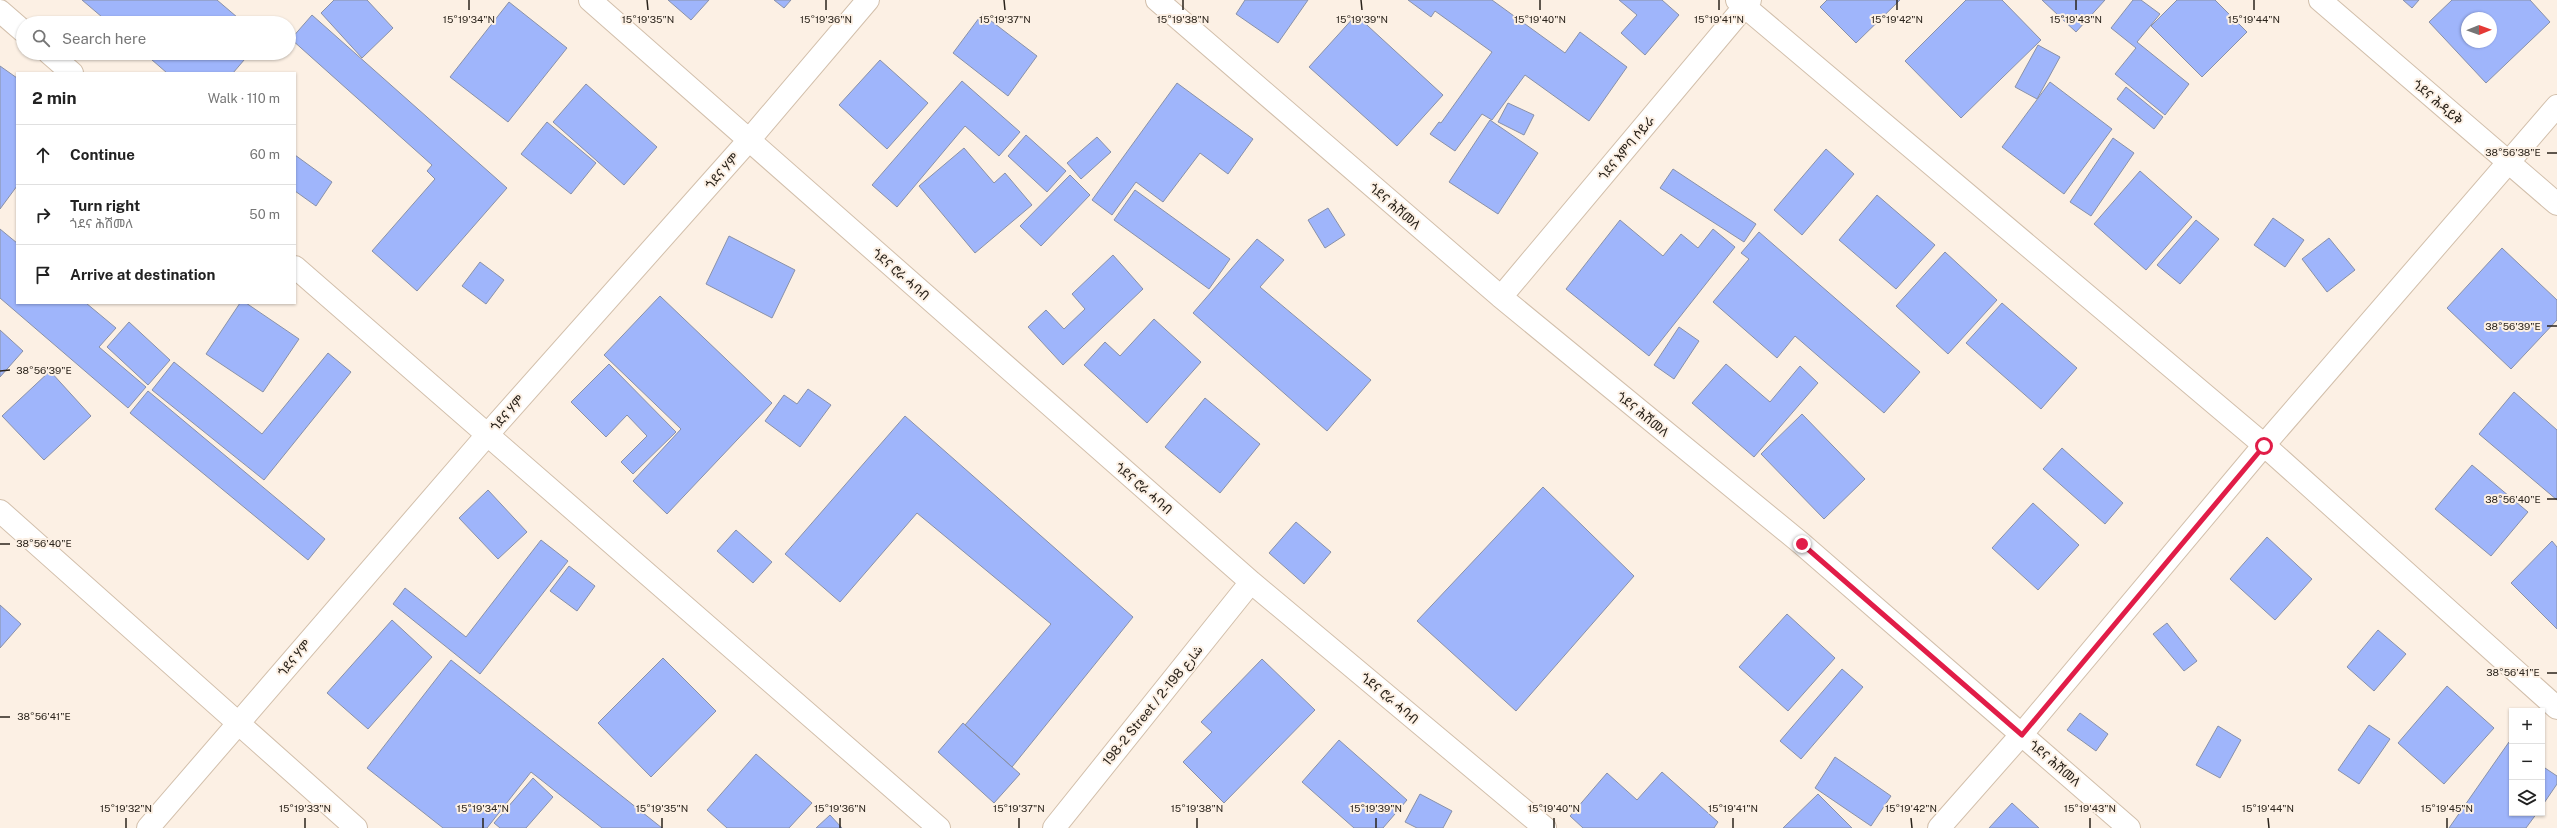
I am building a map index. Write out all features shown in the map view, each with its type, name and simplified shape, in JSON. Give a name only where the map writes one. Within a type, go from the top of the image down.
[{"type":"street","name":"ጎደና ሮራ ሓባብ","points":[[590,0],[1251,582],[1545,828]]},
{"type":"street","name":"ጎደና ሃም","points":[[148,828],[487,435],[749,140],[868,0]]},
{"type":"street","name":"ጎደና ሕሽመለ","points":[[1157,0],[1501,297],[1802,544],[2129,828]]},
{"type":"street","name":"ጎደና ሕዳይቅ","points":[[2320,0],[2557,204]]},
{"type":"street","name":"ጎደና እምባ ሶይራ","points":[[1501,297],[1744,2]]},
{"type":"street","points":[[1744,2],[2264,446],[2557,708]]},
{"type":"street","points":[[0,11],[16,25]]},
{"type":"street","points":[[57,60],[71,72]]},
{"type":"street","points":[[1939,828],[2022,735],[2264,446],[2557,106]]},
{"type":"street","points":[[296,268],[939,828]]},
{"type":"street","points":[[0,512],[237,724],[356,828]]},
{"type":"street","name":"198-2 Street / شارع 198-2","points":[[1054,828],[1251,582]]},
{"type":"building","points":[[82,0],[217,0],[236,16],[101,16]]},
{"type":"building","points":[[334,0],[367,0],[393,28],[362,58],[321,13]]},
{"type":"building","points":[[668,0],[709,0],[691,20]]},
{"type":"building","points":[[774,0],[791,0],[784,8]]},
{"type":"building","points":[[1245,0],[1308,0],[1278,43],[1236,14]]},
{"type":"building","points":[[1408,0],[1492,0],[1565,53],[1580,32],[1627,67],[1589,121],[1525,75],[1492,120],[1482,114],[1455,151],[1430,134],[1439,122],[1441,123],[1492,52],[1435,11],[1431,17]]},
{"type":"building","points":[[1619,0],[1662,0],[1679,15],[1645,55],[1621,33],[1637,15]]},
{"type":"building","points":[[1827,0],[1900,0],[1856,43],[1820,7]]},
{"type":"building","points":[[1966,0],[2002,0],[2041,40],[1961,118],[1905,61]]},
{"type":"building","points":[[2042,0],[2105,0],[2076,32]]},
{"type":"building","points":[[2133,0],[2141,0],[2160,14],[2137,42],[2189,84],[2165,115],[2115,74],[2136,48],[2111,28]]},
{"type":"building","points":[[2177,0],[2215,0],[2247,32],[2202,77],[2151,26]]},
{"type":"building","points":[[2403,0],[2419,0],[2412,8]]},
{"type":"building","points":[[2452,0],[2530,0],[2550,22],[2486,83],[2429,22]]},
{"type":"building","points":[[509,2],[567,48],[508,122],[450,77]]},
{"type":"building","points":[[982,14],[1037,56],[1008,96],[953,53]]},
{"type":"building","points":[[312,15],[507,188],[417,291],[372,251],[435,179],[427,171],[432,165],[296,43],[296,33]]},
{"type":"building","points":[[1356,15],[1443,95],[1397,146],[1309,67]]},
{"type":"building","points":[[2038,45],[2060,57],[2037,99],[2015,87]]},
{"type":"building","points":[[152,60],[244,60],[234,72],[166,72]]},
{"type":"building","points":[[880,60],[928,103],[887,149],[839,105]]},
{"type":"building","points":[[0,66],[16,77],[16,187],[0,209]]},
{"type":"building","points":[[962,81],[1020,132],[999,156],[965,126],[897,207],[872,185]]},
{"type":"building","points":[[2050,82],[2112,129],[2064,194],[2002,147]]},
{"type":"building","points":[[1177,83],[1253,139],[1228,174],[1200,153],[1163,202],[1136,182],[1112,215],[1092,200]]},
{"type":"building","points":[[586,84],[657,147],[624,185],[553,122]]},
{"type":"building","points":[[2126,87],[2163,117],[2154,129],[2117,99]]},
{"type":"building","points":[[1508,103],[1534,115],[1524,135],[1498,122]]},
{"type":"building","points":[[1490,120],[1538,153],[1498,214],[1449,182]]},
{"type":"building","points":[[547,122],[596,163],[571,194],[521,154]]},
{"type":"building","points":[[1026,135],[1066,171],[1047,192],[1008,156]]},
{"type":"building","points":[[1097,137],[1111,152],[1081,179],[1067,163]]},
{"type":"building","points":[[2113,138],[2134,153],[2091,216],[2070,202]]},
{"type":"building","points":[[964,148],[994,183],[1005,173],[1032,205],[975,253],[919,186]]},
{"type":"building","points":[[1826,149],[1854,174],[1802,235],[1774,210]]},
{"type":"building","points":[[296,156],[332,182],[316,206],[296,192]]},
{"type":"building","points":[[1673,169],[1756,224],[1744,242],[1660,188]]},
{"type":"building","points":[[2140,171],[2192,217],[2146,270],[2094,224]]},
{"type":"building","points":[[1070,175],[1090,195],[1041,246],[1020,226]]},
{"type":"building","points":[[1135,190],[1230,259],[1209,289],[1114,220]]},
{"type":"building","points":[[1877,195],[1935,245],[1896,289],[1839,240]]},
{"type":"building","points":[[1328,208],[1345,235],[1325,248],[1308,220]]},
{"type":"building","points":[[2273,218],[2304,240],[2285,267],[2254,245]]},
{"type":"building","points":[[1620,220],[1663,256],[1681,234],[1698,248],[1713,229],[1735,247],[1649,356],[1566,289]]},
{"type":"building","points":[[2196,220],[2219,239],[2180,284],[2157,265]]},
{"type":"building","points":[[0,229],[16,242],[16,304],[87,304],[116,328],[99,347],[146,387],[128,408],[0,298]]},
{"type":"building","points":[[1759,232],[1920,372],[1884,413],[1795,336],[1777,358],[1713,302],[1749,259],[1741,253]]},
{"type":"building","points":[[729,236],[795,270],[772,318],[706,284]]},
{"type":"building","points":[[2329,238],[2355,270],[2327,292],[2302,259]]},
{"type":"building","points":[[1257,239],[1284,260],[1260,287],[1371,380],[1327,431],[1193,313]]},
{"type":"building","points":[[2502,248],[2557,300],[2557,320],[2511,369],[2447,308]]},
{"type":"building","points":[[1945,252],[1997,300],[1948,354],[1896,306]]},
{"type":"building","points":[[1113,255],[1143,289],[1063,365],[1028,327],[1046,310],[1064,329],[1085,309],[1072,294]]},
{"type":"building","points":[[480,262],[504,280],[486,304],[462,286]]},
{"type":"building","points":[[660,296],[772,403],[667,514],[633,481],[681,429],[604,355]]},
{"type":"building","points":[[2002,303],[2077,368],[2041,409],[1966,343]]},
{"type":"building","points":[[239,304],[247,304],[299,339],[263,392],[206,354]]},
{"type":"building","points":[[1154,319],[1201,362],[1147,423],[1084,365],[1105,342],[1120,356]]},
{"type":"building","points":[[129,322],[170,360],[148,385],[107,347]]},
{"type":"building","points":[[1679,327],[1699,341],[1674,379],[1654,365]]},
{"type":"building","points":[[0,330],[23,351],[0,377]]},
{"type":"building","points":[[328,353],[351,372],[264,480],[152,390],[174,362],[262,434]]},
{"type":"building","points":[[609,364],[676,432],[633,474],[621,462],[647,436],[627,415],[606,437],[571,402]]},
{"type":"building","points":[[1726,364],[1770,402],[1800,366],[1818,383],[1754,457],[1692,403]]},
{"type":"building","points":[[50,371],[91,416],[44,460],[2,416]]},
{"type":"building","points":[[808,389],[831,405],[800,447],[765,421],[784,395],[797,404]]},
{"type":"building","points":[[148,391],[325,539],[308,560],[130,413]]},
{"type":"building","points":[[2514,392],[2557,430],[2557,500],[2479,434]]},
{"type":"building","points":[[1205,398],[1260,444],[1220,493],[1165,447]]},
{"type":"building","points":[[1802,414],[1865,479],[1824,519],[1761,454]]},
{"type":"building","points":[[905,416],[1133,617],[1012,767],[965,725],[1051,624],[917,513],[840,602],[785,554]]},
{"type":"building","points":[[2062,448],[2123,503],[2105,524],[2043,469]]},
{"type":"building","points":[[2472,465],[2528,512],[2491,556],[2435,509]]},
{"type":"building","points":[[1543,487],[1634,576],[1516,711],[1417,621]]},
{"type":"building","points":[[488,490],[527,532],[498,559],[459,518]]},
{"type":"building","points":[[2033,503],[2079,545],[2038,590],[1992,548]]},
{"type":"building","points":[[1296,522],[1331,552],[1304,584],[1269,553]]},
{"type":"building","points":[[736,530],[772,562],[753,583],[717,551]]},
{"type":"building","points":[[2267,537],[2312,579],[2275,620],[2230,579]]},
{"type":"building","points":[[541,540],[568,561],[480,674],[393,604],[405,588],[466,637]]},
{"type":"building","points":[[2552,541],[2557,547],[2557,629],[2511,583]]},
{"type":"building","points":[[569,566],[595,586],[577,611],[550,591]]},
{"type":"building","points":[[0,605],[21,624],[0,648]]},
{"type":"building","points":[[1787,614],[1835,658],[1788,711],[1739,667]]},
{"type":"building","points":[[392,620],[432,657],[368,729],[327,693]]},
{"type":"building","points":[[2167,623],[2197,661],[2184,671],[2153,634]]},
{"type":"building","points":[[2378,630],[2406,654],[2374,691],[2347,667]]},
{"type":"building","points":[[663,658],[716,711],[651,777],[598,723]]},
{"type":"building","points":[[1262,659],[1315,710],[1224,803],[1183,762],[1212,732],[1201,722]]},
{"type":"building","points":[[451,660],[662,828],[602,828],[531,772],[487,828],[443,828],[367,768]]},
{"type":"building","points":[[1842,669],[1863,687],[1801,759],[1780,741]]},
{"type":"building","points":[[2447,686],[2494,728],[2444,784],[2398,743]]},
{"type":"building","points":[[2080,713],[2108,734],[2096,751],[2067,730]]},
{"type":"building","points":[[963,723],[1020,774],[994,803],[938,752]]},
{"type":"building","points":[[2369,725],[2390,739],[2359,784],[2338,770]]},
{"type":"building","points":[[2218,726],[2241,740],[2220,778],[2196,765]]},
{"type":"building","points":[[1339,740],[1407,800],[1383,828],[1354,828],[1302,782]]},
{"type":"building","points":[[2509,742],[2509,816],[2535,816],[2526,828],[2449,828]]},
{"type":"building","points":[[756,754],[812,803],[789,828],[727,828],[707,810]]},
{"type":"building","points":[[1835,757],[1891,796],[1871,826],[1815,788]]},
{"type":"building","points":[[2545,768],[2557,776],[2557,784],[2545,802]]},
{"type":"building","points":[[1662,772],[1718,822],[1714,828],[1583,828],[1570,816],[1607,773],[1637,800]]},
{"type":"building","points":[[533,778],[553,797],[526,828],[500,828],[494,823]]},
{"type":"building","points":[[1420,794],[1452,811],[1443,828],[1417,828],[1405,822]]},
{"type":"building","points":[[1818,794],[1852,828],[1783,828]]},
{"type":"building","points":[[2012,803],[2039,828],[1989,828]]},
{"type":"building","points":[[830,815],[842,828],[816,828]]},
{"type":"route","points":[[1802,544],[2022,735],[2264,446]]}]
